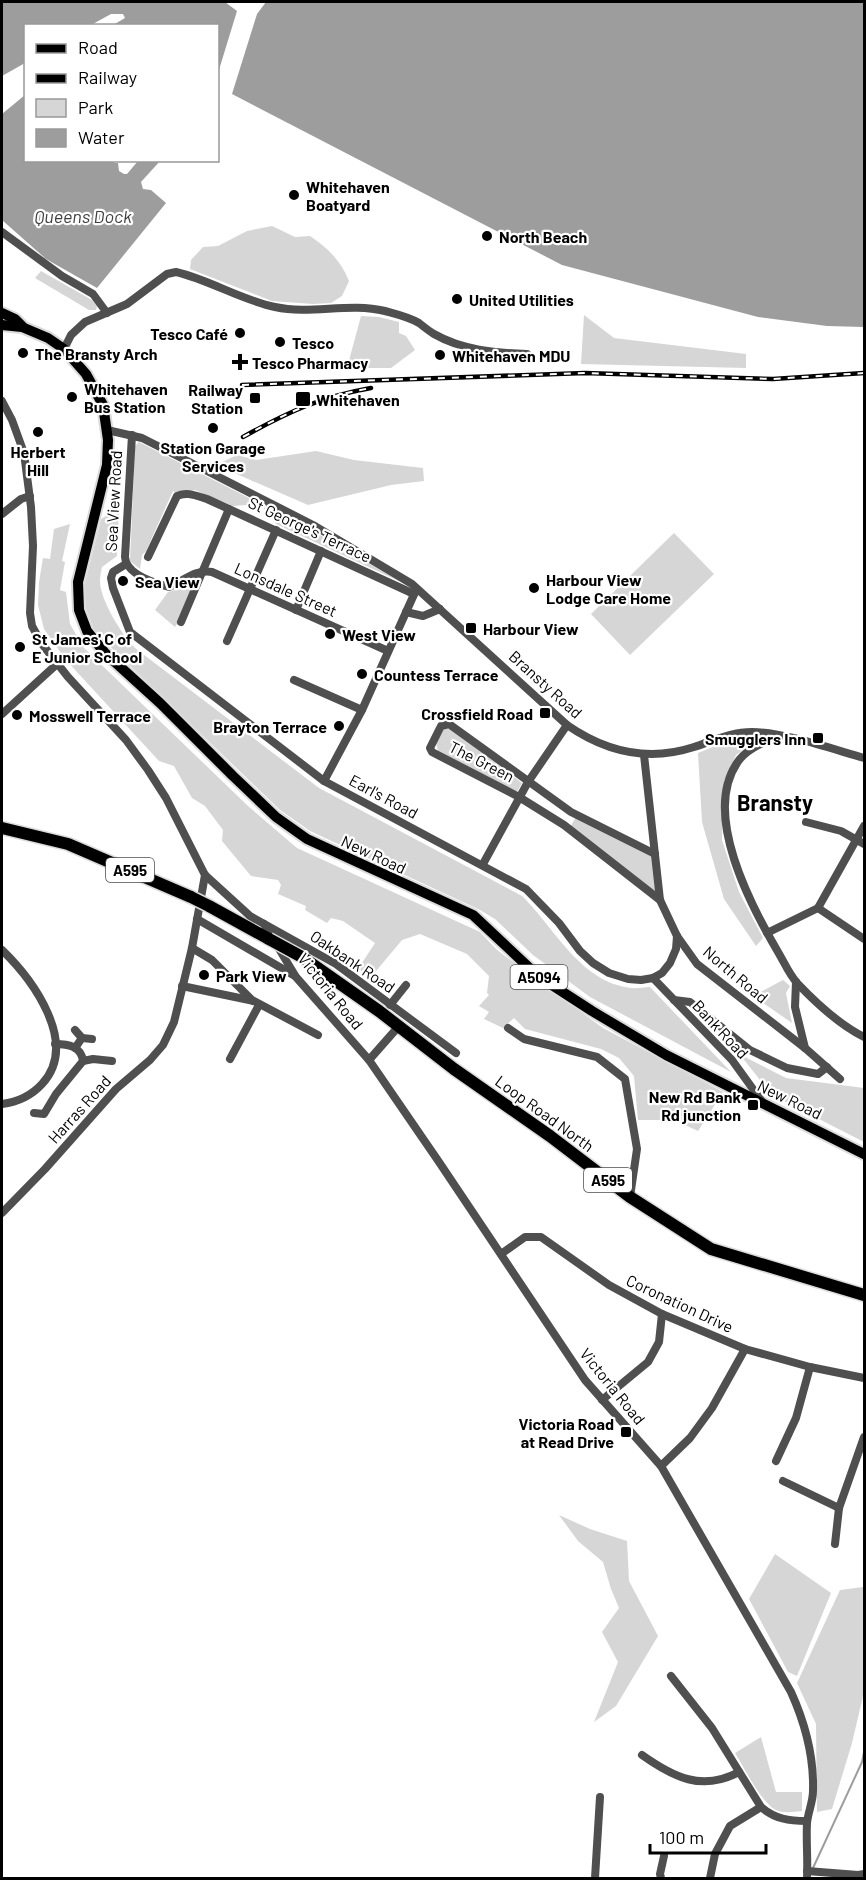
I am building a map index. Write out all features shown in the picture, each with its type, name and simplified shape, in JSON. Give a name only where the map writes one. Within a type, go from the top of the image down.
[{"type":"highway","name":"A595","points":[[2,828],[68,844],[191,897],[302,957],[385,1008]]},
{"type":"highway","name":"Loop Road North","points":[[385,1008],[399,1026],[454,1069],[550,1136],[630,1197],[711,1249],[864,1295]]},
{"type":"main road","name":"A5094","points":[[2,314],[15,319],[22,327]]},
{"type":"main road","name":"A5094","points":[[2,325],[22,327],[51,340],[64,349],[93,383],[103,405],[107,430]]},
{"type":"main road","name":"New Road","points":[[107,430],[107,465],[78,582],[77,599],[81,619],[87,631],[105,653],[160,703],[276,817],[291,829],[339,855],[473,915],[538,976],[592,1011],[666,1054],[864,1154]]},
{"type":"street","points":[[2,232],[53,270],[93,294],[106,313]]},
{"type":"street","points":[[64,349],[77,328],[92,318],[127,304],[167,274],[176,272],[275,307],[292,309],[345,307],[382,310],[419,323],[433,334],[469,348],[494,353],[527,354]]},
{"type":"street","points":[[2,401],[8,409],[20,438],[30,495],[33,546],[30,613],[32,626],[57,664],[126,740],[166,798],[205,875],[192,948],[182,987],[256,1003],[318,1035]]},
{"type":"street","name":"Bransty Road","points":[[107,430],[142,438],[313,525],[440,609],[567,725],[606,747],[644,755],[673,752],[751,732],[779,735],[864,758]]},
{"type":"street","name":"Sea View Road","points":[[132,435],[126,564],[143,576],[169,587],[203,571]]},
{"type":"street","name":"St George's Terrace","points":[[148,557],[177,496],[183,493],[193,494],[416,591]]},
{"type":"street","points":[[2,514],[30,495]]},
{"type":"street","points":[[181,622],[229,509]]},
{"type":"street","points":[[226,641],[276,530]]},
{"type":"street","points":[[296,610],[321,551]]},
{"type":"street","name":"Earl's Road","points":[[126,564],[113,572],[111,578],[116,599],[130,632],[324,781],[526,889],[593,963],[609,973],[628,979],[653,978]]},
{"type":"street","name":"Lonsdale Street","points":[[203,571],[212,572],[388,651]]},
{"type":"street","points":[[324,781],[362,710],[416,591]]},
{"type":"street","points":[[406,612],[423,616],[440,609]]},
{"type":"street","points":[[2,714],[57,664]]},
{"type":"street","points":[[294,680],[362,710]]},
{"type":"street","name":"The Green","points":[[655,854],[571,812],[449,724],[441,726],[431,743],[432,752],[519,797],[564,825],[660,900]]},
{"type":"street","points":[[483,864],[528,782],[567,725]]},
{"type":"street","points":[[779,735],[747,752],[737,764],[730,778],[726,824],[733,856],[767,933],[796,982],[848,1029],[864,1037]]},
{"type":"street","name":"North Road","points":[[644,755],[660,900],[677,936],[697,964],[805,1048],[840,1079]]},
{"type":"street","points":[[806,822],[841,831],[861,842]]},
{"type":"street","points":[[767,933],[818,909],[861,842],[864,826]]},
{"type":"street","name":"Oakbank Road","points":[[205,875],[250,916],[336,964],[385,1008],[456,1053]]},
{"type":"street","points":[[818,909],[864,939]]},
{"type":"street","points":[[197,919],[296,976]]},
{"type":"street","name":"Victoria Road","points":[[264,924],[296,976],[369,1060],[585,1380],[661,1466],[791,1692],[810,1751],[813,1777],[812,1804],[807,1821],[807,1875]]},
{"type":"street","points":[[653,978],[662,973],[670,963],[676,949],[677,936]]},
{"type":"street","points":[[192,948],[212,960],[256,1003]]},
{"type":"street","points":[[2,950],[34,986],[51,1021],[55,1044],[53,1064],[45,1081],[22,1099],[2,1104]]},
{"type":"street","name":"Bank Road","points":[[653,978],[732,1060],[764,1103]]},
{"type":"street","points":[[796,982],[795,1007],[805,1048]]},
{"type":"street","points":[[385,1008],[406,985]]},
{"type":"street","name":"Harras Road","points":[[2,1213],[45,1169],[116,1089],[159,1051],[170,1034],[182,987]]},
{"type":"street","points":[[674,1000],[690,1002],[750,1050],[787,1068],[818,1074],[827,1067]]},
{"type":"street","points":[[230,1059],[256,1003]]},
{"type":"street","points":[[369,1060],[399,1026]]},
{"type":"street","points":[[508,1028],[524,1039],[597,1057],[625,1079],[637,1149],[630,1197]]},
{"type":"street","points":[[75,1030],[87,1038],[75,1048]]},
{"type":"street","points":[[55,1044],[75,1048],[82,1054],[83,1061]]},
{"type":"street","points":[[34,1113],[45,1116],[56,1094],[83,1061],[93,1059],[112,1061]]},
{"type":"street","name":"Coronation Drive","points":[[501,1254],[525,1237],[541,1237],[609,1285],[662,1314],[745,1349],[810,1367],[864,1378]]},
{"type":"street","points":[[602,1400],[648,1362],[659,1342],[662,1314]]},
{"type":"street","points":[[661,1466],[690,1438],[712,1408],[745,1349]]},
{"type":"street","points":[[776,1461],[796,1418],[810,1367]]},
{"type":"street","points":[[835,1544],[838,1508],[864,1437]]},
{"type":"street","points":[[783,1481],[838,1508]]},
{"type":"street","points":[[671,1676],[712,1728],[761,1807],[770,1815],[788,1821],[807,1821]]},
{"type":"street","points":[[642,1755],[668,1774],[702,1782],[725,1780],[739,1772]]},
{"type":"street","points":[[594,1878],[600,1797]]},
{"type":"street","points":[[710,1878],[715,1854],[730,1826],[761,1807]]},
{"type":"street","points":[[661,1878],[664,1856]]},
{"type":"street","points":[[807,1875],[864,1874]]},
{"type":"green space","points":[[272,226],[295,237],[310,236],[328,250],[338,261],[349,281],[342,296],[331,303],[272,301],[190,269],[191,260],[203,247],[218,246],[247,231]]},
{"type":"green space","points":[[41,271],[92,300],[97,306],[96,310],[89,310],[35,278]]},
{"type":"green space","points":[[584,315],[614,338],[746,354],[746,368],[581,364]]},
{"type":"green space","points":[[361,316],[379,317],[399,322],[399,333],[406,336],[415,350],[391,368],[347,368]]},
{"type":"green space","points":[[139,442],[261,504],[233,506],[195,490],[176,493],[173,491],[146,551],[142,555],[140,569],[130,561],[135,446]]},
{"type":"green space","points":[[316,451],[354,460],[423,468],[424,481],[391,485],[308,505],[216,465],[237,455],[256,460]]},
{"type":"green space","points":[[262,506],[306,527],[401,582],[276,524]]},
{"type":"green space","points":[[119,508],[117,556],[102,567],[100,581],[104,598],[113,617],[135,648],[319,788],[522,896],[570,952],[597,976],[613,984],[631,988],[650,987],[731,1072],[590,997],[533,955],[495,919],[480,910],[310,831],[280,810],[95,632],[86,609],[84,587],[101,519]]},
{"type":"green space","points":[[70,524],[62,561],[65,562],[60,590],[66,592],[70,624],[84,648],[248,806],[297,848],[480,932],[496,949],[603,1028],[723,1092],[698,1131],[674,1120],[638,1120],[634,1076],[619,1058],[601,1049],[525,1029],[514,1018],[503,1028],[484,1019],[489,1012],[479,1006],[489,995],[487,993],[489,976],[467,954],[420,934],[402,940],[371,977],[358,969],[375,943],[343,921],[331,918],[327,923],[305,910],[306,906],[278,894],[281,885],[278,880],[251,876],[222,841],[223,830],[205,806],[192,798],[174,766],[159,761],[65,659],[44,629],[38,605],[43,558],[50,559],[54,529]]},
{"type":"green space","points":[[674,533],[714,574],[630,655],[591,614]]},
{"type":"green space","points":[[196,578],[175,627],[155,610],[168,592],[182,588]]},
{"type":"green space","points":[[450,728],[522,783],[517,792],[438,751],[436,743],[444,729]]},
{"type":"green space","points":[[735,738],[758,739],[736,755],[724,781],[722,840],[739,892],[763,938],[756,946],[724,899],[702,822],[698,753]]},
{"type":"green space","points":[[576,817],[652,855],[656,892],[570,827]]},
{"type":"green space","points":[[783,980],[790,986],[786,993],[792,1023],[753,996]]},
{"type":"green space","points":[[737,1051],[786,1078],[864,1088],[864,1142],[772,1095]]},
{"type":"green space","points":[[559,1515],[590,1529],[627,1541],[629,1581],[658,1636],[616,1706],[594,1722],[618,1662],[602,1632],[619,1608],[603,1562],[578,1541]]},
{"type":"green space","points":[[775,1554],[831,1593],[797,1676],[788,1672],[749,1599]]},
{"type":"green space","points":[[864,1584],[864,1692],[852,1743],[832,1809],[817,1812],[816,1724],[797,1683],[840,1590],[863,1587]]},
{"type":"green space","points":[[761,1737],[776,1792],[802,1792],[802,1811],[784,1812],[772,1807],[760,1794],[735,1753]]},
{"type":"water","points":[[2,2],[225,2],[237,11],[219,70],[219,24],[115,24],[125,18],[123,14],[111,14],[93,24],[24,24],[24,64],[2,76]]},
{"type":"water","points":[[266,2],[864,2],[864,327],[827,326],[758,317],[562,265],[232,94],[257,14]]},
{"type":"water","name":"Queens Dock","points":[[24,96],[24,162],[113,162],[118,163],[119,171],[127,174],[137,162],[159,162],[141,182],[143,189],[151,190],[166,203],[97,288],[46,259],[2,220],[2,114]]},
{"type":"waterway","points":[[813,1868],[862,1762],[864,1752]]},
{"type":"railway","points":[[242,385],[585,373],[773,379],[864,373]]},
{"type":"railway","points":[[243,437],[305,406],[371,388]]},
{"type":"place","name":"Whitehaven Boatyard","points":[[294,195]]},
{"type":"place","name":"North Beach","points":[[487,236]]},
{"type":"place","name":"United Utilities","points":[[457,299]]},
{"type":"place","name":"Tesco Café","points":[[240,333]]},
{"type":"place","name":"Tesco","points":[[280,342]]},
{"type":"place","name":"The Bransty Arch","points":[[23,353]]},
{"type":"place","name":"Whitehaven MDU","points":[[440,355]]},
{"type":"place","name":"Tesco Pharmacy","points":[[240,362]]},
{"type":"place","name":"Whitehaven Bus Station","points":[[72,397]]},
{"type":"place","name":"Railway Station","points":[[255,398]]},
{"type":"place","name":"Whitehaven","points":[[303,399]]},
{"type":"place","name":"Station Garage Services","points":[[213,428]]},
{"type":"place","name":"Herbert Hill","points":[[38,432]]},
{"type":"place","name":"Sea View","points":[[123,581]]},
{"type":"place","name":"Harbour View Lodge Care Home","points":[[534,588]]},
{"type":"place","name":"Harbour View","points":[[471,628]]},
{"type":"place","name":"West View","points":[[330,634]]},
{"type":"place","name":"St James' C of E Junior School","points":[[20,647]]},
{"type":"place","name":"Countess Terrace","points":[[362,674]]},
{"type":"place","name":"Crossfield Road","points":[[545,713]]},
{"type":"place","name":"Mosswell Terrace","points":[[17,715]]},
{"type":"place","name":"Brayton Terrace","points":[[339,726]]},
{"type":"place","name":"Smugglers Inn","points":[[818,738]]},
{"type":"place","name":"Park View","points":[[204,975]]},
{"type":"place","name":"New Rd Bank Rd junction","points":[[753,1105]]},
{"type":"place","name":"Victoria Road at Read Drive","points":[[626,1432]]},
{"type":"district","name":"Bransty","points":[[775,802]]}]
